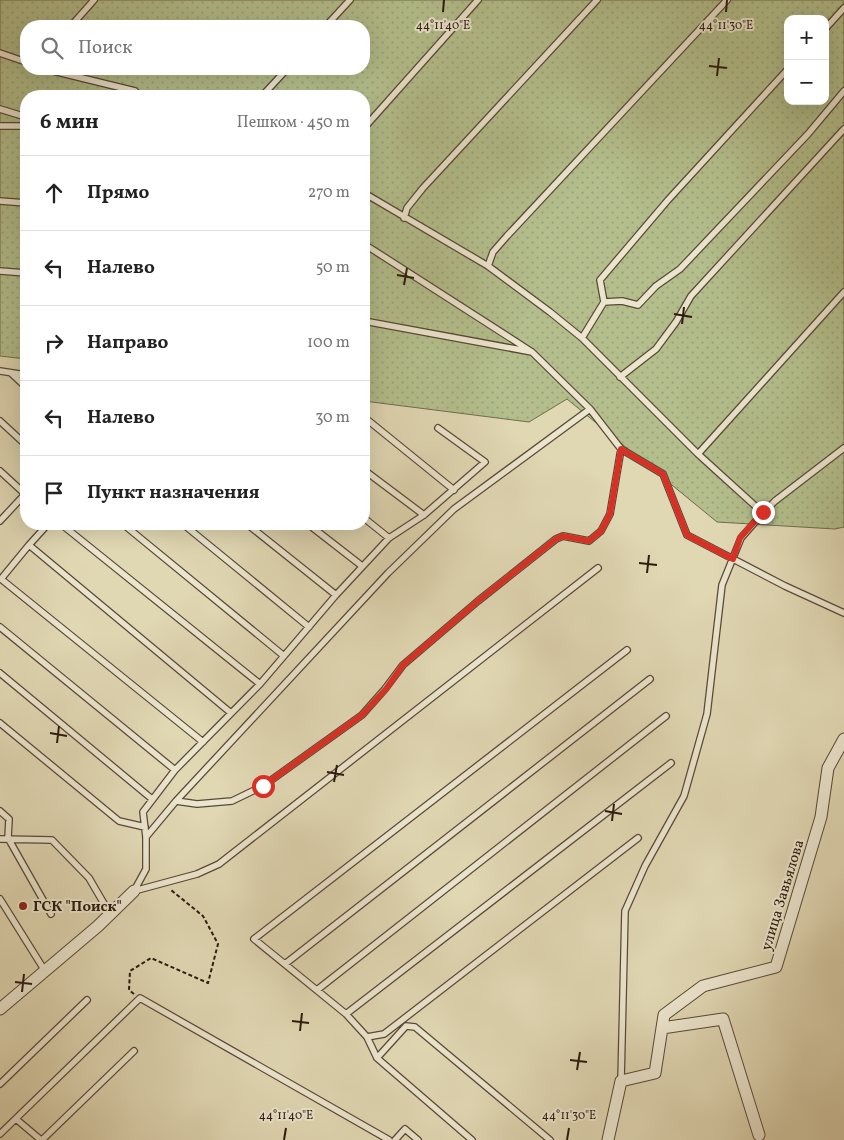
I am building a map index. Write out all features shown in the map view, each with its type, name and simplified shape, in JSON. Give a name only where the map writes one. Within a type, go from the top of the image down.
[{"type":"street","name":"улица Завьялова","points":[[621,1081],[654,1073],[664,1015],[703,986],[776,967],[821,817],[828,768],[844,738]]},
{"type":"street","points":[[0,1009],[134,892]]},
{"type":"street","points":[[662,1028],[723,1019],[758,1135]]},
{"type":"street","points":[[608,1140],[621,1081]]},
{"type":"lane","points":[[76,20],[94,0]]},
{"type":"lane","points":[[332,20],[350,0]]},
{"type":"lane","points":[[370,121],[478,0]]},
{"type":"lane","points":[[404,218],[407,208],[423,188],[597,0]]},
{"type":"lane","points":[[488,266],[493,252],[507,236],[727,0]]},
{"type":"lane","points":[[829,25],[844,8]]},
{"type":"lane","points":[[0,53],[20,60]]},
{"type":"lane","points":[[582,338],[604,302],[600,280],[668,200],[784,73]]},
{"type":"lane","points":[[70,75],[131,90]]},
{"type":"lane","points":[[268,90],[281,75]]},
{"type":"lane","points":[[604,302],[622,301],[638,305],[656,286],[680,269],[808,134],[844,91]]},
{"type":"lane","points":[[0,109],[20,115]]},
{"type":"lane","points":[[0,126],[20,126]]},
{"type":"lane","points":[[620,377],[656,349],[676,322],[691,296],[844,129]]},
{"type":"lane","points":[[370,197],[488,266],[550,312],[582,338],[698,454],[763,512]]},
{"type":"lane","points":[[0,201],[20,203]]},
{"type":"lane","points":[[370,247],[532,352],[590,409],[621,449],[663,474],[687,535],[830,608],[844,613]]},
{"type":"lane","points":[[0,271],[20,273]]},
{"type":"lane","points":[[698,454],[844,292]]},
{"type":"lane","points":[[370,322],[532,352]]},
{"type":"lane","points":[[0,372],[20,374]]},
{"type":"lane","points":[[11,373],[20,381]]},
{"type":"lane","points":[[146,837],[176,801],[388,573],[454,508],[590,409]]},
{"type":"lane","points":[[0,421],[20,439]]},
{"type":"lane","points":[[370,421],[454,490]]},
{"type":"lane","points":[[134,892],[146,869],[146,837],[143,812],[175,770],[260,684],[336,595],[389,538],[424,515],[485,462],[438,428]]},
{"type":"lane","points":[[621,1081],[625,911],[645,866],[684,796],[707,714],[722,585],[740,538],[763,512],[774,501],[844,448]]},
{"type":"lane","points":[[176,801],[197,804],[232,801],[263,786],[362,715],[386,689],[403,665],[478,601],[556,539],[563,536],[589,541],[601,531],[610,514],[621,449]]},
{"type":"lane","points":[[0,472],[20,488]]},
{"type":"lane","points":[[370,474],[424,515]]},
{"type":"lane","points":[[0,521],[20,499]]},
{"type":"lane","points":[[370,523],[389,538]]},
{"type":"lane","points":[[43,530],[1,580],[203,742]]},
{"type":"lane","points":[[68,530],[260,684]]},
{"type":"lane","points":[[130,530],[284,656]]},
{"type":"lane","points":[[190,530],[308,627]]},
{"type":"lane","points":[[255,530],[336,595]]},
{"type":"lane","points":[[316,530],[362,566]]},
{"type":"lane","points":[[29,545],[231,713]]},
{"type":"lane","points":[[134,892],[197,874],[218,864],[598,568]]},
{"type":"lane","points":[[0,626],[175,770]]},
{"type":"lane","points":[[472,1140],[377,1058],[367,1037],[346,1014],[254,939],[627,650]]},
{"type":"lane","points":[[0,673],[152,799]]},
{"type":"lane","points":[[285,964],[650,679]]},
{"type":"lane","points":[[317,990],[666,716]]},
{"type":"lane","points":[[0,723],[119,821],[145,827]]},
{"type":"lane","points":[[346,1014],[671,763]]},
{"type":"lane","points":[[0,811],[9,819],[8,838],[51,914]]},
{"type":"lane","points":[[367,1037],[384,1034],[638,838]]},
{"type":"lane","points":[[0,839],[52,840],[89,878],[110,914]]},
{"type":"lane","points":[[0,899],[45,971]]},
{"type":"lane","points":[[0,1134],[140,998],[389,1140]]},
{"type":"lane","points":[[0,1084],[87,1000]]},
{"type":"lane","points":[[377,1058],[406,1026],[415,1027],[550,1140]]},
{"type":"lane","points":[[16,1119],[41,1140],[134,1052]]},
{"type":"lane","points":[[396,1140],[404,1129],[418,1140]]},
{"type":"path","points":[[140,998],[129,990],[130,971],[151,958],[208,983],[218,944],[203,916],[162,884]]},
{"type":"green space","points":[[0,0],[844,0],[844,527],[835,529],[717,522],[567,399],[529,422],[370,402],[370,90],[20,90],[20,358],[0,356]]},
{"type":"place","name":"ГСК \"Поиск\"","points":[[23,906]]},
{"type":"route","points":[[263,786],[362,715],[386,689],[403,665],[478,601],[556,539],[563,536],[589,541],[601,531],[610,514],[621,449],[663,474],[687,535],[733,559],[740,538],[763,512]]}]
